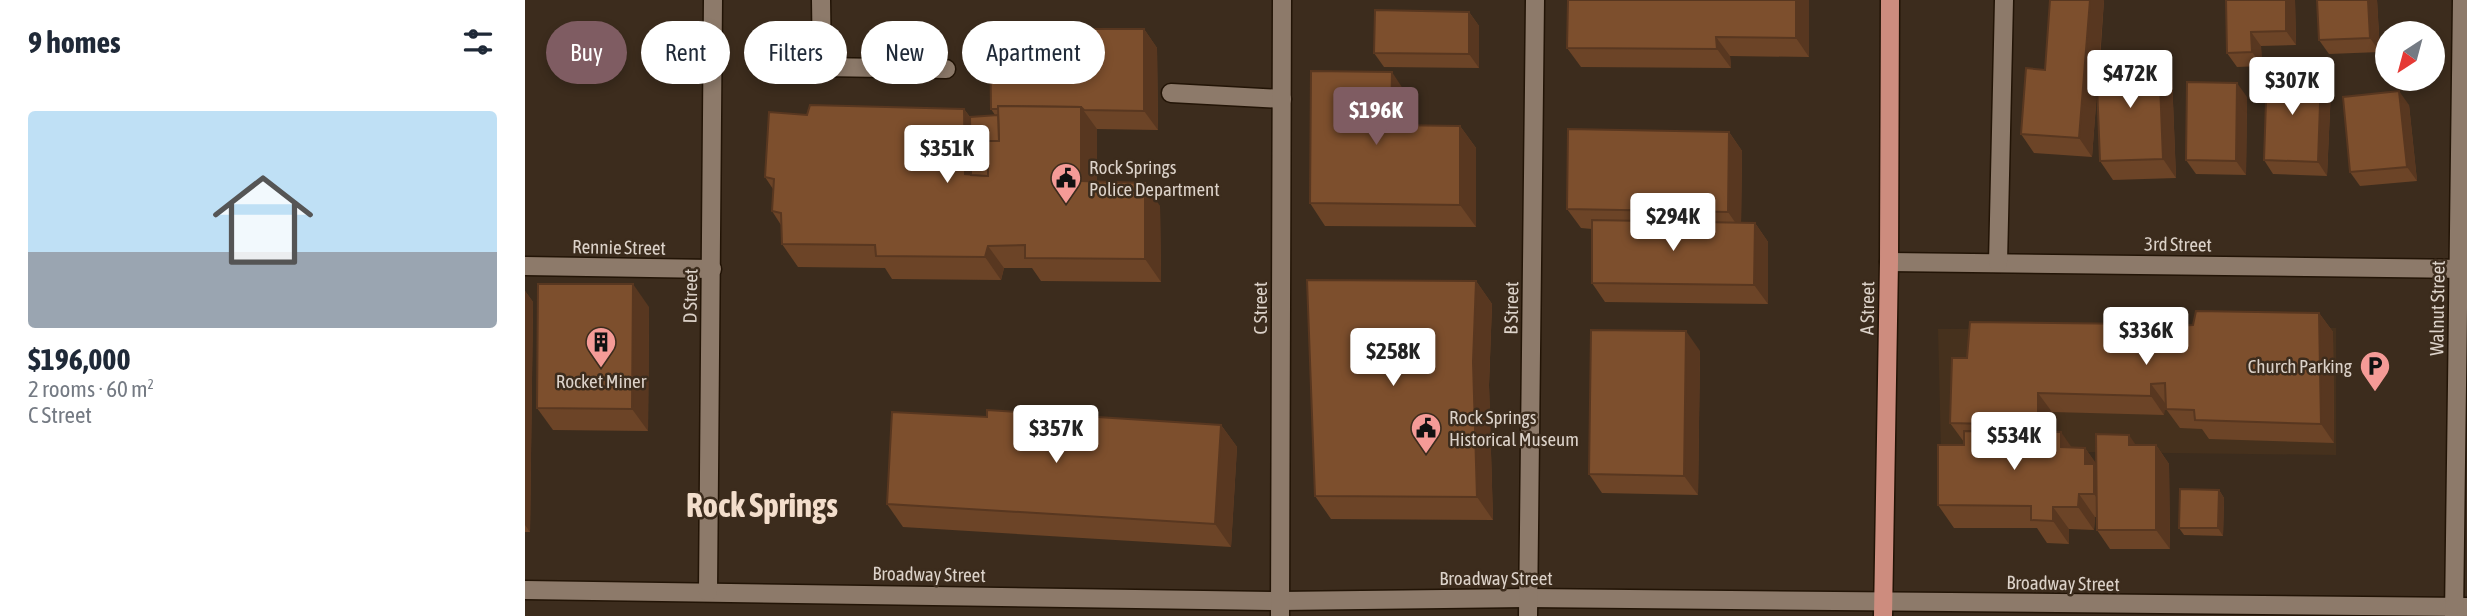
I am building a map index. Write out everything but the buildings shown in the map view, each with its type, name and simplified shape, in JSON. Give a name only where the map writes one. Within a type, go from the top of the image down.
[{"type":"main road","name":"A Street","points":[[1884,609],[1890,0]]},
{"type":"street","name":"D Street","points":[[708,592],[713,0]]},
{"type":"street","points":[[821,0],[822,66],[861,67]]},
{"type":"street","name":"C Street","points":[[1280,609],[1282,0]]},
{"type":"street","name":"B Street","points":[[1528,607],[1535,0]]},
{"type":"street","points":[[1998,263],[2004,0]]},
{"type":"street","name":"Walnut Street","points":[[2458,610],[2462,0]]},
{"type":"street","points":[[1171,93],[1282,99]]},
{"type":"street","name":"3rd Street","points":[[1889,262],[2462,269]]},
{"type":"street","name":"Rennie Street","points":[[525,266],[712,269]]},
{"type":"street","name":"Broadway Street","points":[[525,590],[708,592],[1280,609],[1528,607],[2458,610]]},
{"type":"shaded area","points":[[2336,328],[2336,455],[1941,450],[1938,329]]},
{"type":"place","name":"Rock Springs Police Department","points":[[1066,205]]},
{"type":"place","name":"Rocket Miner","points":[[601,369]]},
{"type":"place","name":"Church Parking","points":[[2375,393]]},
{"type":"place","name":"Rock Springs Historical Museum","points":[[1426,455]]},
{"type":"district","name":"Rock Springs","points":[[762,505]]}]
